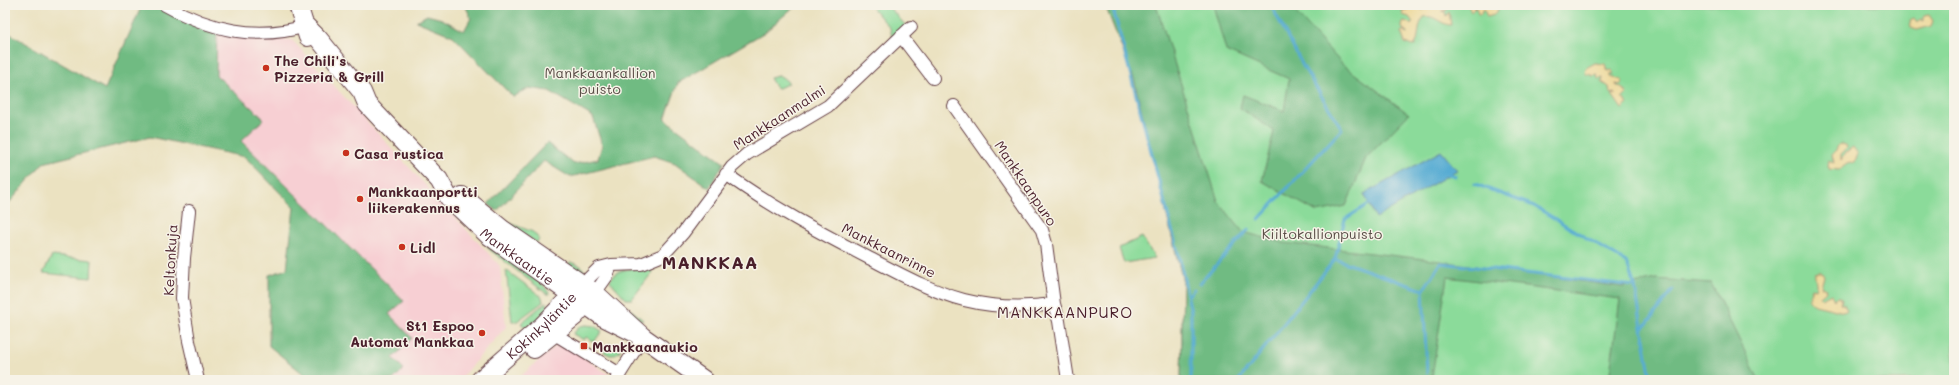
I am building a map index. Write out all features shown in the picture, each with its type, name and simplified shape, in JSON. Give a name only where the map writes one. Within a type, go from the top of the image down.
[{"type":"main road","name":"Mankkaantie","points":[[298,5],[306,26],[318,38],[362,92],[367,104],[441,183],[457,191],[584,294],[603,317],[643,337],[704,380]]},
{"type":"main road","name":"Kokinkyläntie","points":[[497,380],[584,294]]},
{"type":"main road","name":"Kokinkyläntie","points":[[480,380],[548,330]]},
{"type":"street","points":[[165,5],[203,22],[229,30],[259,34],[272,34],[306,26]]},
{"type":"street","name":"Mankkaanmalmi","points":[[584,294],[599,268],[611,265],[641,264],[663,255],[675,243],[732,166],[747,154],[828,106],[911,27]]},
{"type":"street","points":[[902,36],[933,78]]},
{"type":"street","name":"Mankkaanpuro","points":[[954,106],[1042,230],[1046,244],[1054,304],[1059,321],[1068,380]]},
{"type":"street","name":"Mankkaanrinne","points":[[726,174],[799,220],[906,277],[945,294],[964,300],[986,304],[1036,307],[1054,304]]},
{"type":"street","name":"Keltonkuja","points":[[189,211],[183,264],[182,298],[187,334],[198,380]]},
{"type":"street","points":[[548,330],[618,377],[643,337]]},
{"type":"shaded area","points":[[217,32],[239,36],[292,40],[500,266],[506,327],[459,380],[393,380],[404,369],[393,358],[389,314],[404,301],[241,141],[216,75]]},
{"type":"shaded area","points":[[562,343],[610,375],[608,380],[516,380],[558,344],[560,345]]},
{"type":"green space","points":[[142,5],[156,5],[182,18],[217,32],[216,75],[264,119],[241,141],[404,301],[389,314],[412,338],[393,358],[404,369],[393,380],[311,380],[269,346],[269,275],[287,269],[294,207],[245,157],[150,137],[43,163],[5,208],[5,31],[105,89]]},
{"type":"green space","name":"Mankkaankallion puisto","points":[[465,5],[796,5],[765,32],[678,83],[665,119],[724,163],[709,188],[675,163],[654,156],[570,177],[544,161],[497,211],[488,204],[547,143],[574,164],[598,159],[602,145],[593,117],[549,91],[529,88],[513,97],[453,36],[416,21],[427,15],[442,19],[464,31],[471,18]]},
{"type":"green space","points":[[870,5],[887,5],[906,26],[892,37],[890,28]]},
{"type":"green space","name":"Kiiltokallionpuisto","points":[[1105,5],[1954,5],[1954,380],[1181,380],[1183,282],[1134,79]]},
{"type":"green space","points":[[1105,5],[1156,5],[1218,201],[1243,232],[1284,243],[1433,260],[1622,287],[1655,279],[1711,283],[1759,380],[1609,380],[1620,299],[1447,277],[1432,377],[1449,380],[1181,380],[1183,282],[1134,79]]},
{"type":"green space","points":[[1213,5],[1289,5],[1343,65],[1409,114],[1366,158],[1346,206],[1317,212],[1262,181],[1274,131],[1240,108],[1243,95],[1284,111],[1289,79],[1226,51]]},
{"type":"green space","points":[[778,76],[782,77],[789,83],[779,88],[775,87],[770,78]]},
{"type":"green space","points":[[499,219],[533,232],[539,239],[537,243]]},
{"type":"green space","points":[[1142,237],[1155,258],[1124,263],[1119,248]]},
{"type":"green space","points":[[486,242],[533,271],[550,294],[547,294],[489,249]]},
{"type":"green space","points":[[52,256],[92,260],[91,278],[43,273]]},
{"type":"green space","points":[[570,262],[581,266],[585,272],[580,273],[568,264]]},
{"type":"green space","points":[[649,267],[652,271],[651,274],[632,299],[626,299],[610,281],[613,276],[621,271]]},
{"type":"green space","points":[[506,270],[542,297],[543,302],[516,322],[512,321]]},
{"type":"green space","points":[[621,301],[643,320],[641,321],[620,306],[618,303]]},
{"type":"green space","points":[[546,302],[549,307],[542,319],[525,328],[521,323]]},
{"type":"green space","points":[[580,326],[594,326],[602,331],[594,342],[586,337],[584,340],[573,334]]},
{"type":"green space","points":[[610,343],[621,350],[614,355],[604,352]]},
{"type":"sand","points":[[1394,5],[1419,5],[1422,10],[1424,9],[1421,5],[1447,5],[1447,10],[1442,11],[1445,12],[1446,16],[1449,12],[1451,25],[1447,25],[1428,16],[1424,17],[1420,23],[1417,42],[1412,46],[1405,43],[1401,32],[1404,30],[1406,34],[1408,33],[1402,28],[1403,21],[1408,22],[1411,25],[1413,22],[1409,17],[1403,15],[1402,12],[1407,10],[1398,8]]},
{"type":"sand","points":[[1468,5],[1497,5],[1498,10],[1494,15],[1487,17],[1484,9],[1482,10],[1481,14],[1478,14],[1476,7],[1471,12]]},
{"type":"sand","points":[[1929,15],[1933,21],[1931,26],[1917,30],[1911,28],[1910,21],[1914,19],[1917,23],[1920,19],[1924,21],[1924,16]]},
{"type":"sand","points":[[1595,63],[1605,64],[1607,71],[1612,70],[1614,75],[1610,74],[1610,77],[1622,80],[1621,85],[1616,85],[1626,91],[1626,95],[1622,97],[1628,104],[1622,109],[1612,94],[1615,94],[1614,92],[1610,93],[1609,87],[1602,82],[1603,78],[1598,79],[1597,75],[1593,76],[1585,74],[1586,68]]},
{"type":"sand","points":[[1838,145],[1846,145],[1847,148],[1841,154],[1841,160],[1846,152],[1853,147],[1858,154],[1855,162],[1847,164],[1839,170],[1829,169],[1829,160],[1834,163],[1832,155],[1836,151]]},
{"type":"sand","points":[[1822,272],[1824,276],[1821,287],[1825,288],[1826,291],[1820,296],[1822,299],[1831,294],[1834,300],[1838,296],[1842,300],[1840,304],[1844,304],[1847,310],[1844,312],[1815,305],[1809,300],[1812,288],[1815,289],[1816,287],[1815,273]]},
{"type":"water","points":[[1441,151],[1457,170],[1376,218],[1364,194]]},
{"type":"waterway","points":[[1112,5],[1179,256],[1191,312],[1191,380]]},
{"type":"waterway","points":[[1259,219],[1342,129],[1304,68],[1271,5]]},
{"type":"waterway","points":[[1448,174],[1456,176]]},
{"type":"waterway","points":[[1475,184],[1534,206],[1626,262],[1635,286],[1650,374],[1666,380]]},
{"type":"waterway","points":[[1239,380],[1335,259],[1345,219],[1372,202]]},
{"type":"waterway","points":[[1199,284],[1249,229]]},
{"type":"waterway","points":[[1335,259],[1423,290],[1427,373]]},
{"type":"waterway","points":[[1423,290],[1441,263],[1635,286]]},
{"type":"waterway","points":[[1188,296],[1194,289]]},
{"type":"waterway","points":[[1642,330],[1673,290]]},
{"type":"place","name":"The Chili's Pizzeria & Grill","points":[[266,68]]},
{"type":"place","name":"Casa rustica","points":[[346,153]]},
{"type":"place","name":"Mankkaanportti liikerakennus","points":[[360,199]]},
{"type":"place","name":"Lidl","points":[[402,247]]},
{"type":"place","name":"St1 Espoo Automat Mankkaa","points":[[482,333]]},
{"type":"place","name":"Mankkaanaukio","points":[[584,346]]},
{"type":"district","name":"MANKKAA","points":[[710,262]]},
{"type":"district","name":"MANKKAANPURO","points":[[1065,312]]}]
